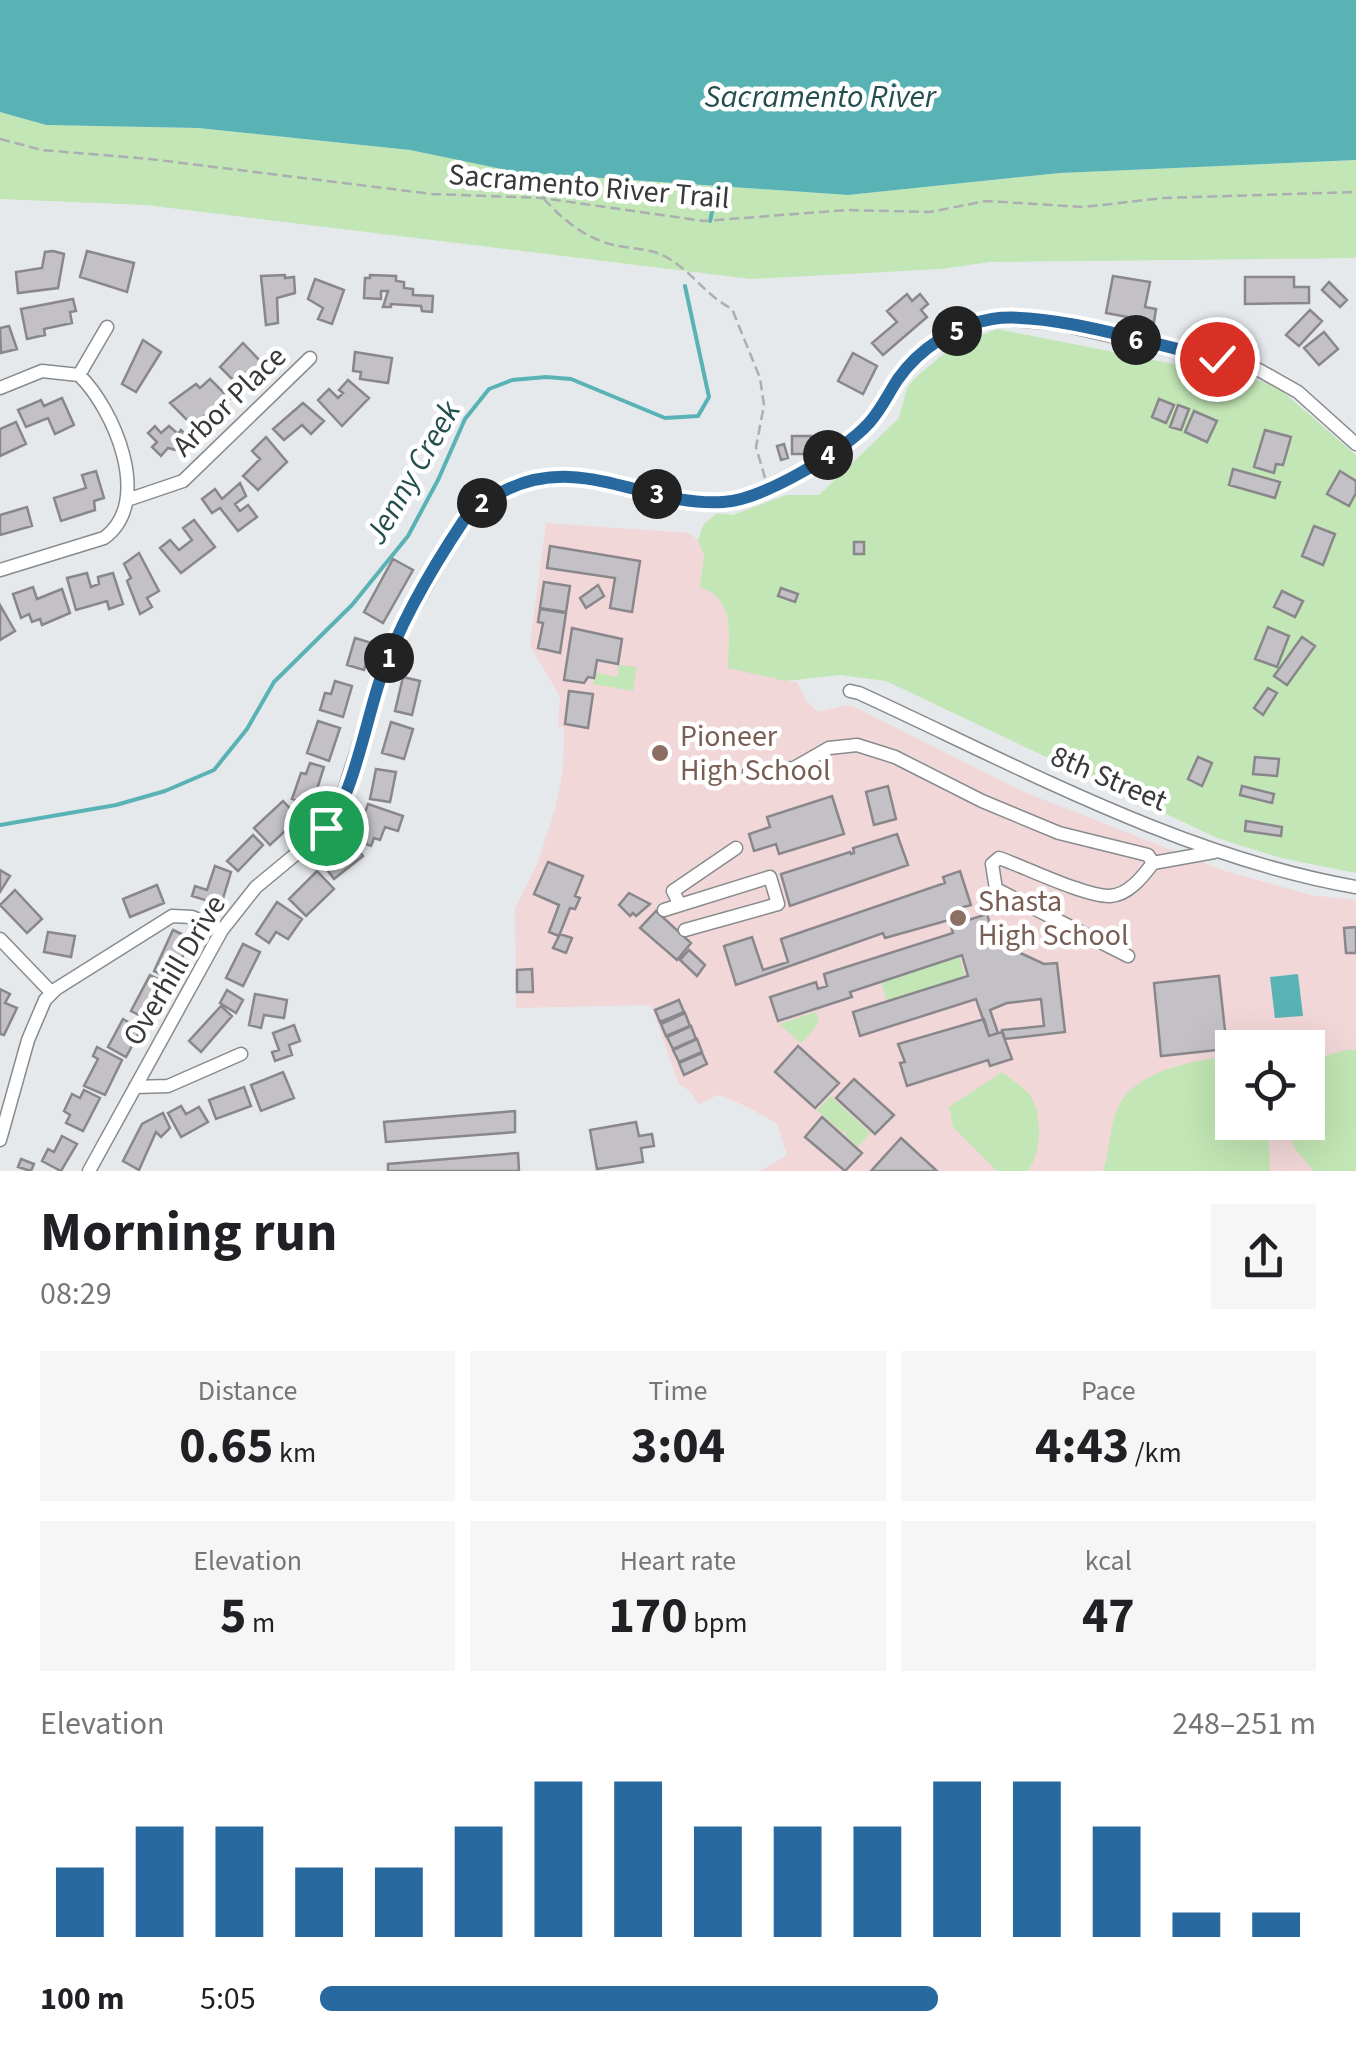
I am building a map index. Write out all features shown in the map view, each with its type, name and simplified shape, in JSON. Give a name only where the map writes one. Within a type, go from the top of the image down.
[{"type":"street","name":"Overhill Drive","points":[[88,1171],[222,930],[256,887],[336,816],[393,648],[427,582],[473,509],[526,482],[562,476],[590,477],[701,502],[742,500],[818,462],[862,431],[911,363],[926,349],[954,332],[989,319],[1059,324],[1248,366],[1284,382],[1356,444]]},
{"type":"street","points":[[78,376],[107,327]]},
{"type":"street","name":"Arbor Place","points":[[128,500],[183,481],[310,358]]},
{"type":"street","points":[[0,388],[42,370],[78,376],[104,404],[125,466],[128,500],[120,522],[104,538],[0,570]]},
{"type":"street","name":"8th Street","points":[[850,691],[1217,851],[1298,876],[1356,886]]},
{"type":"street","points":[[749,772],[794,768],[830,748],[857,745],[895,757],[982,801],[1059,833],[1148,854],[1153,863]]},
{"type":"street","points":[[680,905],[673,891],[736,848]]},
{"type":"street","points":[[1128,956],[996,889],[992,864],[999,858],[1111,896],[1126,890],[1153,863],[1217,851]]},
{"type":"street","points":[[664,910],[770,877],[778,904],[685,930]]},
{"type":"street","points":[[0,1140],[28,1040],[51,992],[172,916],[192,917],[222,930]]},
{"type":"street","points":[[0,939],[51,992]]},
{"type":"street","points":[[135,1087],[168,1086],[241,1054]]},
{"type":"path","name":"Sacramento River Trail","points":[[0,139],[42,150],[432,194],[542,198],[704,220],[847,210],[930,212],[986,202],[1084,207],[1180,197],[1356,192]]},
{"type":"path","points":[[542,198],[560,217],[598,240],[663,255],[684,268],[713,300],[732,309],[760,378],[764,405],[756,446],[768,489]]},
{"type":"shaded area","name":"Shasta High School","points":[[546,523],[689,533],[701,542],[704,555],[700,587],[715,592],[729,615],[786,681],[797,682],[807,702],[818,712],[846,705],[857,708],[1024,792],[1225,871],[1311,895],[1356,900],[1356,1171],[760,1171],[787,1155],[777,1124],[718,1095],[698,1104],[690,1091],[679,1085],[651,1005],[516,1008],[515,908],[538,862],[556,806],[563,768],[564,728],[558,726],[560,697],[530,645]]},
{"type":"green space","points":[[0,112],[46,125],[198,128],[410,150],[516,172],[848,195],[1060,173],[1356,160],[1356,258],[990,262],[941,269],[751,279],[146,205],[0,199]]},
{"type":"green space","points":[[997,329],[1265,382],[1282,391],[1356,455],[1356,873],[1281,858],[1217,838],[886,681],[840,675],[786,681],[728,668],[725,610],[720,600],[700,587],[704,555],[698,540],[703,525],[717,513],[733,515],[786,495],[819,495],[899,418],[907,388],[915,378],[952,347]]},
{"type":"green space","points":[[619,665],[637,667],[633,691],[593,684],[595,672],[617,677]]},
{"type":"green space","points":[[962,955],[965,977],[887,1001],[881,982]]},
{"type":"green space","points":[[816,1012],[819,1023],[801,1043],[779,1024]]},
{"type":"green space","points":[[1356,1050],[1356,1171],[1314,1171],[1292,1140],[1325,1140],[1328,1055]]},
{"type":"green space","points":[[1215,1058],[1215,1140],[1269,1140],[1270,1171],[1103,1171],[1112,1125],[1125,1096],[1151,1076]]},
{"type":"green space","points":[[1002,1072],[1028,1093],[1036,1110],[1038,1144],[1027,1171],[997,1171],[953,1127],[949,1107]]},
{"type":"green space","points":[[831,1096],[870,1133],[858,1147],[845,1135],[847,1131],[842,1132],[817,1110]]},
{"type":"water","name":"Sacramento River","points":[[0,0],[1356,0],[1356,160],[1060,173],[848,195],[516,172],[410,150],[198,128],[46,125],[0,112]]},
{"type":"water","points":[[1298,974],[1303,1016],[1275,1018],[1270,977]]},
{"type":"building","points":[[87,251],[134,263],[127,292],[80,277]]},
{"type":"building","points":[[45,252],[64,254],[58,288],[18,293],[16,272],[42,268]]},
{"type":"building","points":[[261,276],[294,277],[295,293],[277,298],[278,323],[266,325]]},
{"type":"building","points":[[396,276],[396,281],[404,282],[404,288],[413,289],[413,295],[433,296],[432,312],[422,311],[421,306],[383,307],[388,291],[381,291],[381,299],[364,298],[365,278]]},
{"type":"building","points":[[1113,276],[1150,282],[1145,307],[1156,309],[1154,322],[1106,313]]},
{"type":"building","points":[[1245,277],[1294,277],[1294,287],[1309,287],[1309,303],[1245,304]]},
{"type":"building","points":[[315,279],[344,290],[332,324],[318,319],[323,308],[308,299]]},
{"type":"building","points":[[1329,282],[1347,300],[1340,307],[1322,290]]},
{"type":"building","points":[[907,294],[912,301],[920,294],[928,304],[921,310],[927,317],[883,355],[872,343],[897,322],[887,311]]},
{"type":"building","points":[[73,299],[76,311],[70,312],[72,323],[44,329],[45,335],[27,339],[21,309]]},
{"type":"building","points":[[1310,310],[1322,321],[1299,346],[1286,335]]},
{"type":"building","points":[[9,326],[17,349],[1,353],[0,328]]},
{"type":"building","points":[[1324,332],[1338,349],[1319,365],[1304,348]]},
{"type":"building","points":[[143,340],[161,352],[136,392],[122,384]]},
{"type":"building","points":[[243,343],[262,363],[242,389],[220,367]]},
{"type":"building","points":[[355,352],[392,358],[388,383],[360,379],[361,372],[353,371]]},
{"type":"building","points":[[853,353],[877,366],[863,394],[838,381]]},
{"type":"building","points":[[210,379],[230,399],[217,413],[212,408],[194,427],[170,403]]},
{"type":"building","points":[[348,380],[369,398],[342,426],[318,400],[329,389],[338,398],[343,393],[339,390]]},
{"type":"building","points":[[62,398],[74,425],[55,434],[48,418],[26,427],[18,410],[41,400],[44,406]]},
{"type":"building","points":[[1159,399],[1174,405],[1166,423],[1152,417]]},
{"type":"building","points":[[303,403],[324,421],[311,434],[302,425],[284,440],[273,429]]},
{"type":"building","points":[[1178,405],[1189,409],[1181,430],[1170,427]]},
{"type":"building","points":[[1194,411],[1217,421],[1207,442],[1185,432]]},
{"type":"building","points":[[16,422],[26,444],[0,456],[0,429]]},
{"type":"building","points":[[155,426],[161,433],[169,426],[178,434],[181,430],[189,438],[176,450],[168,448],[161,456],[152,447],[157,442],[148,433]]},
{"type":"building","points":[[1265,430],[1291,437],[1283,465],[1276,464],[1274,473],[1254,467]]},
{"type":"building","points":[[792,436],[812,436],[812,454],[792,454]]},
{"type":"building","points":[[266,437],[287,462],[258,490],[243,476],[260,459],[252,451]]},
{"type":"building","points":[[784,444],[788,458],[781,460],[777,446]]},
{"type":"building","points":[[1233,469],[1280,482],[1275,498],[1229,485]]},
{"type":"building","points":[[96,471],[104,498],[94,501],[95,510],[61,521],[54,498],[86,488],[82,475]]},
{"type":"building","points":[[1340,471],[1356,481],[1356,493],[1349,506],[1327,494]]},
{"type":"building","points":[[240,483],[246,496],[235,504],[240,511],[248,505],[257,517],[238,531],[220,508],[212,513],[202,499],[215,489],[222,499]]},
{"type":"building","points":[[27,507],[32,526],[0,535],[0,515]]},
{"type":"building","points":[[194,520],[215,547],[181,573],[160,548],[170,540],[179,550],[192,540],[183,528]]},
{"type":"building","points":[[1314,526],[1335,534],[1323,565],[1302,556]]},
{"type":"building","points":[[854,542],[864,542],[864,554],[854,554]]},
{"type":"building","points":[[550,546],[640,561],[632,612],[610,608],[615,578],[547,568]]},
{"type":"building","points":[[139,553],[159,591],[147,598],[152,607],[140,614],[124,564]]},
{"type":"building","points":[[393,559],[413,570],[383,623],[364,612]]},
{"type":"building","points":[[87,573],[91,587],[99,584],[98,577],[113,573],[123,604],[109,609],[107,601],[76,610],[67,578]]},
{"type":"building","points":[[544,582],[570,586],[566,612],[540,608]]},
{"type":"building","points":[[598,585],[604,596],[586,608],[580,598]]},
{"type":"building","points":[[33,587],[37,599],[62,589],[70,613],[42,625],[40,619],[32,622],[29,614],[21,618],[13,594]]},
{"type":"building","points":[[781,588],[798,594],[795,602],[778,596]]},
{"type":"building","points":[[1282,591],[1303,601],[1295,617],[1274,607]]},
{"type":"building","points":[[0,605],[15,631],[0,640]]},
{"type":"building","points":[[540,609],[566,613],[560,653],[538,648],[543,623],[538,622]]},
{"type":"building","points":[[1268,627],[1289,636],[1277,667],[1255,659]]},
{"type":"building","points":[[572,628],[622,639],[618,664],[597,660],[594,678],[588,677],[584,683],[564,680]]},
{"type":"building","points":[[1302,637],[1315,646],[1287,685],[1274,676]]},
{"type":"building","points":[[355,638],[372,643],[364,670],[347,665]]},
{"type":"building","points":[[403,677],[420,681],[412,715],[395,711]]},
{"type":"building","points":[[335,681],[352,686],[343,717],[320,710],[325,693],[331,694]]},
{"type":"building","points":[[1268,688],[1277,693],[1263,715],[1254,708]]},
{"type":"building","points":[[569,691],[593,694],[588,728],[565,724]]},
{"type":"building","points":[[318,721],[340,728],[329,761],[307,753]]},
{"type":"building","points":[[391,722],[413,729],[404,759],[382,753]]},
{"type":"building","points":[[1198,757],[1212,763],[1202,786],[1188,779]]},
{"type":"building","points":[[1255,757],[1279,759],[1277,776],[1253,774]]},
{"type":"building","points":[[310,763],[324,767],[312,805],[292,799],[301,773],[306,774]]},
{"type":"building","points":[[376,769],[396,772],[390,802],[370,799]]},
{"type":"building","points":[[888,786],[896,819],[874,825],[866,792]]},
{"type":"building","points":[[1242,786],[1274,794],[1272,803],[1240,795]]},
{"type":"building","points":[[832,796],[844,834],[779,854],[776,844],[754,851],[749,834],[770,827],[767,817]]},
{"type":"building","points":[[283,801],[299,818],[270,845],[254,828]]},
{"type":"building","points":[[368,804],[403,816],[398,831],[385,827],[380,840],[374,838],[371,846],[355,840]]},
{"type":"building","points":[[1246,821],[1282,827],[1281,836],[1245,831]]},
{"type":"building","points":[[897,834],[908,865],[790,906],[781,874],[854,853],[853,848]]},
{"type":"building","points":[[253,835],[263,845],[238,871],[227,861]]},
{"type":"building","points":[[351,841],[363,856],[334,879],[322,863]]},
{"type":"building","points":[[548,862],[583,876],[575,896],[580,898],[575,909],[570,908],[559,936],[549,932],[559,905],[534,894]]},
{"type":"building","points":[[215,866],[231,872],[221,905],[192,896],[195,886],[207,890]]},
{"type":"building","points":[[0,870],[10,876],[0,892]]},
{"type":"building","points":[[317,871],[334,889],[306,916],[289,899]]},
{"type":"building","points":[[960,871],[971,905],[963,907],[966,915],[957,917],[959,923],[987,914],[992,931],[988,934],[998,931],[1015,937],[1012,942],[1016,951],[1044,964],[1057,963],[1065,1032],[1005,1039],[1002,1030],[1044,1026],[1041,999],[1007,1003],[990,1010],[998,1033],[989,1036],[976,999],[860,1036],[853,1012],[968,976],[962,955],[778,1021],[770,997],[816,982],[818,989],[827,986],[824,974],[953,933],[949,920],[885,938],[883,933],[736,985],[724,946],[752,937],[763,970],[788,962],[781,939],[945,883],[943,877]]},
{"type":"building","points":[[157,885],[164,903],[130,917],[123,899]]},
{"type":"building","points":[[15,890],[42,919],[27,933],[0,905]]},
{"type":"building","points":[[629,893],[650,904],[636,916],[630,916],[619,905]]},
{"type":"building","points":[[277,902],[302,919],[288,939],[276,932],[269,943],[256,934]]},
{"type":"building","points":[[656,911],[691,943],[677,960],[640,928]]},
{"type":"building","points":[[1356,927],[1356,953],[1346,953],[1344,928]]},
{"type":"building","points":[[173,930],[184,935],[181,941],[188,945],[172,979],[154,971]]},
{"type":"building","points":[[48,932],[75,936],[71,957],[44,952]]},
{"type":"building","points":[[560,934],[572,938],[566,953],[553,948]]},
{"type":"building","points":[[243,944],[260,952],[243,986],[226,978]]},
{"type":"building","points":[[689,950],[705,965],[697,976],[680,960]]},
{"type":"building","points":[[532,969],[533,992],[517,992],[517,970]]},
{"type":"building","points":[[150,975],[166,983],[147,1019],[131,1011]]},
{"type":"building","points":[[1219,976],[1225,1030],[1215,1030],[1215,1050],[1161,1056],[1154,983]]},
{"type":"building","points":[[0,989],[10,994],[5,1003],[17,1008],[4,1035],[0,1034]]},
{"type":"building","points":[[227,990],[243,1000],[236,1013],[220,1003]]},
{"type":"building","points":[[255,994],[287,1000],[284,1018],[264,1015],[261,1028],[249,1025]]},
{"type":"building","points":[[679,1000],[684,1012],[660,1022],[655,1010]]},
{"type":"building","points":[[221,1006],[232,1016],[201,1052],[189,1041]]},
{"type":"building","points":[[685,1013],[690,1026],[666,1036],[661,1024]]},
{"type":"building","points":[[123,1019],[141,1029],[126,1057],[108,1047]]},
{"type":"building","points":[[984,1019],[989,1036],[1002,1032],[1012,1059],[990,1066],[988,1060],[907,1086],[900,1063],[905,1062],[898,1044]]},
{"type":"building","points":[[294,1025],[300,1041],[289,1045],[292,1055],[275,1061],[272,1052],[279,1050],[273,1033]]},
{"type":"building","points":[[691,1026],[696,1039],[673,1049],[667,1037]]},
{"type":"building","points":[[697,1039],[702,1052],[679,1062],[673,1050]]},
{"type":"building","points":[[798,1046],[839,1083],[815,1108],[775,1072]]},
{"type":"building","points":[[97,1047],[122,1060],[105,1095],[84,1086],[98,1059],[93,1056]]},
{"type":"building","points":[[702,1053],[707,1064],[684,1075],[679,1063]]},
{"type":"building","points":[[283,1072],[294,1098],[261,1111],[251,1085]]},
{"type":"building","points":[[854,1079],[894,1115],[875,1134],[836,1098]]},
{"type":"building","points":[[244,1087],[251,1106],[216,1119],[209,1100]]},
{"type":"building","points":[[84,1090],[100,1098],[83,1131],[66,1123],[70,1115],[64,1111],[72,1094],[80,1098]]},
{"type":"building","points":[[181,1106],[186,1114],[199,1107],[208,1122],[181,1137],[168,1113]]},
{"type":"building","points":[[515,1111],[515,1132],[386,1142],[384,1122]]},
{"type":"building","points":[[163,1113],[170,1128],[161,1137],[156,1132],[139,1170],[123,1161],[142,1124]]},
{"type":"building","points":[[822,1117],[862,1153],[845,1171],[805,1137]]},
{"type":"building","points":[[636,1122],[639,1136],[652,1134],[654,1146],[641,1148],[643,1162],[597,1169],[590,1130]]},
{"type":"building","points":[[62,1136],[77,1144],[61,1171],[42,1161],[48,1149],[54,1152]]},
{"type":"building","points":[[901,1138],[937,1171],[871,1171]]},
{"type":"building","points":[[518,1153],[519,1171],[388,1171],[388,1164]]},
{"type":"building","points":[[21,1159],[34,1164],[31,1171],[18,1167]]},
{"type":"waterway","name":"Jenny Creek","points":[[710,221],[719,182]]},
{"type":"waterway","name":"Jenny Creek","points":[[0,825],[116,805],[165,791],[214,770],[247,729],[274,682],[352,605],[408,536],[465,419],[489,389],[512,380],[571,379],[665,418],[698,416],[709,397],[685,286]]},
{"type":"place","name":"Pioneer High School","points":[[660,753]]},
{"type":"place","name":"Shasta High School","points":[[958,918]]},
{"type":"route","points":[[326,828],[341,805],[380,679],[414,604],[464,520],[473,509],[508,488],[548,477],[575,476],[616,482],[673,498],[701,502],[742,500],[818,462],[862,431],[911,363],[926,349],[954,332],[989,319],[1059,324],[1217,359]]}]
